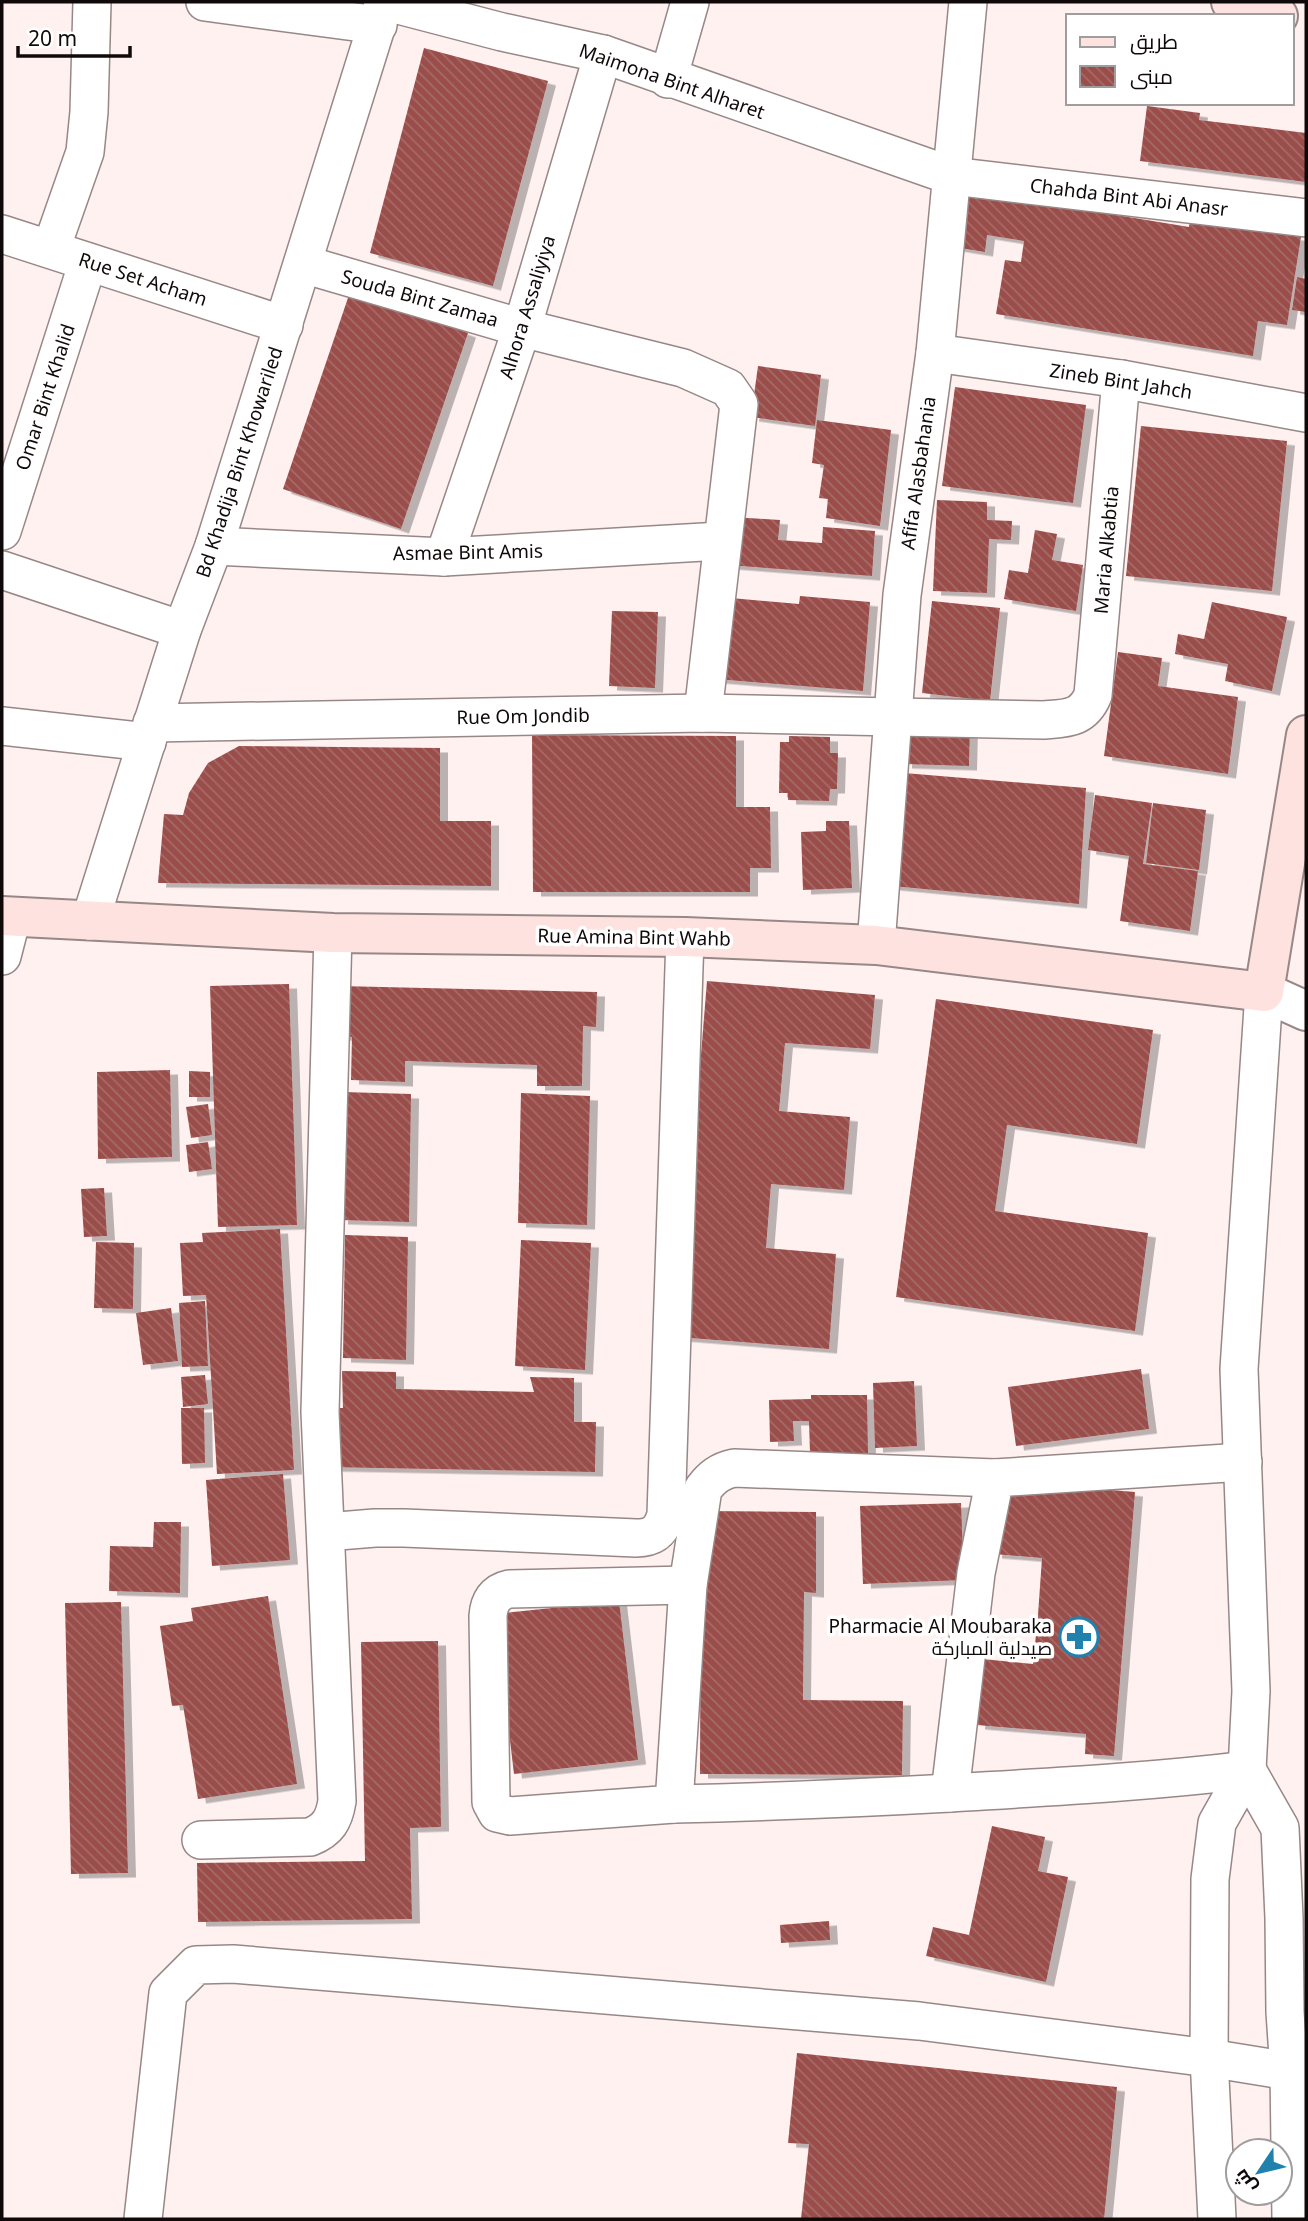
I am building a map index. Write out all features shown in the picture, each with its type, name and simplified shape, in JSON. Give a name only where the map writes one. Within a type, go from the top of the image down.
[{"type":"main road","points":[[1231,2],[1271,14]]},
{"type":"main road","points":[[1264,992],[1306,734]]},
{"type":"main road","name":"Rue Amina Bint Wahb","points":[[7,916],[333,933],[684,937],[876,945],[1264,992]]},
{"type":"street","points":[[51,249],[85,152],[89,112],[92,2]]},
{"type":"street","name":"Maimona Bint Alharet","points":[[205,2],[383,9],[603,54],[668,79],[952,176]]},
{"type":"street","points":[[668,79],[690,2]]},
{"type":"street","name":"Afifa Alasbahania","points":[[876,945],[902,595],[935,353],[968,2]]},
{"type":"street","name":"Bd Khadija Bint Khowariled","points":[[90,921],[182,630],[214,546],[383,9]]},
{"type":"street","name":"Alhora Assaliyiya","points":[[444,557],[522,328],[603,54]]},
{"type":"street","name":"Chahda Bint Abi Anasr","points":[[952,176],[1306,218]]},
{"type":"street","name":"Rue Set Acham","points":[[2,234],[284,325]]},
{"type":"street","name":"Omar Bint Khalid","points":[[2,531],[88,262]]},
{"type":"street","name":"Souda Bint Zamaa","points":[[303,264],[522,328],[683,369],[720,383],[735,395],[738,404],[721,541]]},
{"type":"street","name":"Zineb Bint Jahch","points":[[935,353],[1121,379],[1306,413]]},
{"type":"street","name":"Maria Alkabtia","points":[[1079,715],[1088,706],[1093,695],[1121,379]]},
{"type":"street","points":[[703,713],[721,541]]},
{"type":"street","name":"Asmae Bint Amis","points":[[214,546],[444,557],[721,541]]},
{"type":"street","points":[[2,570],[182,630]]},
{"type":"street","name":"Rue Om Jondib","points":[[2,726],[150,732],[703,713],[1044,720],[1079,715]]},
{"type":"street","points":[[2,956],[7,916]]},
{"type":"street","points":[[201,1840],[310,1837],[322,1832],[329,1825],[335,1814],[337,1801],[320,1412],[333,933]]},
{"type":"street","points":[[326,1532],[404,1528],[636,1538],[654,1535],[660,1529],[666,1516],[684,937]]},
{"type":"street","points":[[1217,2219],[1209,2058],[1210,1879],[1216,1823],[1247,1770],[1251,1691],[1240,1369],[1264,992],[1306,1011]]},
{"type":"street","points":[[674,1804],[688,1584],[703,1489],[710,1480],[725,1470],[734,1468],[995,1478],[1243,1462]]},
{"type":"street","points":[[950,1793],[976,1573],[995,1478]]},
{"type":"street","points":[[688,1584],[501,1591],[493,1598],[488,1616],[491,1802],[497,1813],[510,1816],[674,1804],[950,1793],[1176,1779],[1247,1770]]},
{"type":"street","points":[[1247,1770],[1280,1828],[1289,2071],[1291,2219]]},
{"type":"street","points":[[143,2219],[168,1993],[196,1965],[247,1965],[919,2021],[1209,2058],[1289,2071]]},
{"type":"building","points":[[424,48],[548,81],[493,286],[370,253]]},
{"type":"building","points":[[1147,106],[1200,113],[1199,120],[1306,133],[1306,182],[1140,161]]},
{"type":"building","points":[[958,189],[1189,227],[1190,219],[1301,237],[1287,325],[1258,321],[1253,356],[996,314],[1005,260],[1021,262],[1024,241],[987,235],[985,252],[948,246]]},
{"type":"building","points":[[1297,277],[1306,279],[1306,312],[1292,310]]},
{"type":"building","points":[[350,292],[468,333],[401,529],[283,489]]},
{"type":"building","points":[[758,366],[821,375],[815,426],[751,417]]},
{"type":"building","points":[[955,387],[1086,405],[1073,503],[942,486]]},
{"type":"building","points":[[817,420],[891,430],[880,526],[826,518],[828,499],[819,498],[824,465],[812,463]]},
{"type":"building","points":[[1141,426],[1287,441],[1272,591],[1126,576]]},
{"type":"building","points":[[937,500],[987,502],[987,520],[1012,521],[1011,540],[989,539],[987,593],[933,591]]},
{"type":"building","points":[[732,517],[780,520],[778,540],[822,543],[823,527],[875,531],[872,576],[728,565]]},
{"type":"building","points":[[1035,530],[1057,534],[1052,560],[1083,565],[1076,611],[1004,599],[1009,570],[1028,573]]},
{"type":"building","points":[[800,596],[870,602],[863,691],[716,679],[731,598],[799,604]]},
{"type":"building","points":[[932,601],[1000,608],[990,701],[922,693]]},
{"type":"building","points":[[1212,602],[1287,617],[1272,691],[1225,681],[1228,664],[1175,654],[1178,634],[1204,639]]},
{"type":"building","points":[[612,611],[658,612],[655,688],[609,686]]},
{"type":"building","points":[[1118,652],[1162,658],[1158,686],[1238,697],[1228,774],[1104,756]]},
{"type":"building","points":[[905,723],[970,725],[969,766],[904,764]]},
{"type":"building","points":[[532,735],[736,736],[736,807],[770,807],[771,868],[750,868],[750,892],[533,892]]},
{"type":"building","points":[[789,736],[830,737],[830,753],[838,753],[837,789],[830,789],[829,801],[788,800],[788,793],[779,793],[780,742],[789,742]]},
{"type":"building","points":[[239,746],[440,748],[440,821],[491,821],[491,886],[158,883],[164,814],[183,815],[189,793],[208,763]]},
{"type":"building","points":[[892,772],[1086,788],[1079,904],[882,885]]},
{"type":"building","points":[[1095,795],[1152,803],[1143,864],[1198,871],[1190,931],[1120,921],[1129,856],[1088,850]]},
{"type":"building","points":[[1153,803],[1206,810],[1199,870],[1146,863]]},
{"type":"building","points":[[826,821],[849,821],[852,888],[803,890],[801,832],[826,831]]},
{"type":"building","points":[[707,981],[875,995],[870,1049],[785,1043],[779,1111],[850,1117],[844,1190],[771,1184],[766,1248],[836,1254],[829,1349],[678,1337]]},
{"type":"building","points":[[289,984],[297,1225],[218,1227],[210,986]]},
{"type":"building","points":[[339,986],[597,992],[596,1027],[583,1026],[582,1086],[537,1086],[537,1065],[405,1061],[405,1082],[351,1080],[352,1037],[339,1036]]},
{"type":"building","points":[[936,999],[1153,1030],[1137,1144],[1007,1125],[995,1211],[1148,1233],[1135,1331],[896,1297]]},
{"type":"building","points":[[170,1070],[172,1157],[98,1159],[97,1072]]},
{"type":"building","points":[[189,1071],[210,1072],[210,1097],[189,1097]]},
{"type":"building","points":[[343,1092],[411,1094],[409,1222],[340,1220]]},
{"type":"building","points":[[521,1093],[590,1096],[587,1225],[518,1223]]},
{"type":"building","points":[[208,1104],[212,1135],[191,1138],[186,1107]]},
{"type":"building","points":[[208,1142],[212,1169],[189,1172],[186,1145]]},
{"type":"building","points":[[104,1188],[107,1236],[84,1237],[81,1189]]},
{"type":"building","points":[[280,1229],[294,1470],[217,1474],[206,1295],[183,1296],[180,1243],[203,1242],[202,1233]]},
{"type":"building","points":[[345,1235],[408,1237],[406,1360],[343,1358]]},
{"type":"building","points":[[521,1240],[591,1243],[585,1370],[515,1366]]},
{"type":"building","points":[[96,1242],[134,1243],[133,1309],[94,1308]]},
{"type":"building","points":[[205,1301],[208,1366],[182,1367],[179,1303]]},
{"type":"building","points":[[171,1308],[178,1361],[143,1365],[136,1313]]},
{"type":"building","points":[[1141,1369],[1149,1429],[1016,1446],[1008,1387]]},
{"type":"building","points":[[342,1371],[396,1372],[396,1389],[534,1392],[530,1377],[574,1378],[574,1422],[596,1422],[595,1472],[326,1467],[334,1408],[343,1408]]},
{"type":"building","points":[[205,1375],[208,1404],[183,1407],[181,1377]]},
{"type":"building","points":[[914,1381],[917,1446],[875,1448],[873,1383]]},
{"type":"building","points":[[811,1395],[867,1395],[868,1453],[810,1453],[809,1421],[793,1421],[794,1441],[770,1442],[769,1400],[811,1399]]},
{"type":"building","points":[[181,1408],[204,1408],[205,1463],[182,1464]]},
{"type":"building","points":[[283,1474],[290,1560],[212,1566],[206,1480]]},
{"type":"building","name":"Pharmacie Al Moubaraka صيدلية المباركة","points":[[1000,1481],[1135,1492],[1114,1756],[1085,1754],[1086,1734],[977,1725],[982,1659],[1033,1664],[1038,1615],[1042,1558],[994,1554]]},
{"type":"building","points":[[961,1503],[964,1580],[863,1584],[860,1506]]},
{"type":"building","points":[[701,1511],[816,1512],[816,1593],[804,1592],[803,1700],[903,1701],[902,1775],[700,1774]]},
{"type":"building","points":[[154,1522],[181,1522],[180,1593],[109,1591],[110,1546],[153,1547]]},
{"type":"building","points":[[268,1596],[297,1784],[198,1799],[183,1705],[172,1706],[160,1626],[193,1621],[191,1608]]},
{"type":"building","points":[[619,1601],[638,1760],[514,1774],[495,1614]]},
{"type":"building","points":[[121,1602],[128,1873],[71,1874],[65,1603]]},
{"type":"building","points":[[438,1641],[441,1827],[410,1828],[412,1919],[198,1922],[197,1863],[365,1861],[361,1642]]},
{"type":"building","points":[[992,1826],[1045,1837],[1038,1871],[1068,1877],[1046,1982],[926,1956],[933,1927],[969,1935]]},
{"type":"building","points":[[829,1921],[830,1940],[781,1943],[780,1925]]},
{"type":"building","points":[[797,2053],[1117,2087],[1104,2219],[801,2219],[809,2144],[788,2143]]},
{"type":"place","name":"Pharmacie Al Moubaraka صيدلية المباركة","points":[[1079,1637]]}]
